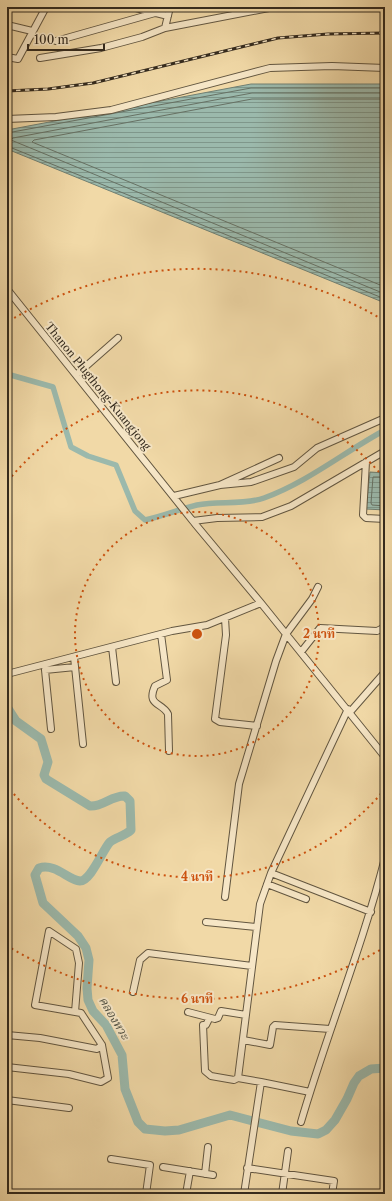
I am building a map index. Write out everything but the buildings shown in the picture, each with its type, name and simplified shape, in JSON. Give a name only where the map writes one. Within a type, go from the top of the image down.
[{"type":"street","points":[[7,57],[18,59],[46,7]]},
{"type":"street","points":[[132,7],[168,16]]},
{"type":"street","points":[[165,28],[170,7]]},
{"type":"street","points":[[40,58],[101,48],[142,37],[165,28],[274,7]]},
{"type":"street","points":[[56,41],[155,13]]},
{"type":"street","points":[[7,25],[32,31]]},
{"type":"street","points":[[7,120],[56,117],[111,110],[270,68],[332,66],[385,68]]},
{"type":"street","name":"Thanon Plugthong-Kuangjong","points":[[7,289],[193,521],[384,753]]},
{"type":"street","points":[[76,376],[118,338]]},
{"type":"street","points":[[174,496],[220,485],[252,482],[294,467],[317,448],[385,418]]},
{"type":"street","points":[[193,521],[217,518],[262,517],[291,506],[385,450]]},
{"type":"street","points":[[220,485],[279,458]]},
{"type":"street","points":[[366,462],[363,515],[366,518],[385,519]]},
{"type":"street","points":[[224,897],[239,784],[286,634],[312,599],[318,587]]},
{"type":"street","points":[[7,674],[112,648],[161,634],[207,625],[262,603]]},
{"type":"street","points":[[225,618],[226,635],[215,719],[220,722],[257,726]]},
{"type":"street","points":[[300,652],[320,628],[377,631],[385,628]]},
{"type":"street","points":[[161,634],[167,680],[156,686],[153,700],[155,704],[164,708],[168,714],[168,751]]},
{"type":"street","points":[[112,648],[116,682]]},
{"type":"street","points":[[74,657],[83,744]]},
{"type":"street","points":[[51,729],[45,670],[75,667]]},
{"type":"street","points":[[238,1078],[256,927],[260,904],[267,884],[349,711],[385,672]]},
{"type":"street","points":[[301,1122],[330,1029],[371,912],[385,858]]},
{"type":"street","points":[[271,873],[371,912]]},
{"type":"street","points":[[267,884],[304,899],[306,886]]},
{"type":"street","points":[[206,922],[256,927]]},
{"type":"street","points":[[7,1067],[69,1074],[101,1082],[108,1078],[102,1045],[81,1013],[75,1012],[34,1005],[49,931],[76,949],[79,963],[75,1012]]},
{"type":"street","points":[[133,992],[140,960],[148,954],[252,966]]},
{"type":"street","points":[[188,1012],[209,1019],[217,1019],[221,1011],[246,1015]]},
{"type":"street","points":[[209,1019],[206,1025],[203,1025],[204,1071],[211,1076],[234,1080],[238,1078],[310,1092]]},
{"type":"street","points":[[243,1040],[270,1045],[273,1027],[275,1025],[330,1029]]},
{"type":"street","points":[[7,1035],[40,1038],[97,1048],[102,1045]]},
{"type":"street","points":[[244,1194],[261,1082]]},
{"type":"street","points":[[7,1100],[69,1108]]},
{"type":"street","points":[[205,1174],[208,1147]]},
{"type":"street","points":[[282,1194],[288,1151]]},
{"type":"street","points":[[112,1159],[150,1165],[146,1194]]},
{"type":"street","points":[[163,1167],[214,1175]]},
{"type":"street","points":[[247,1168],[334,1181],[332,1194]]},
{"type":"street","points":[[186,1194],[190,1171]]},
{"type":"water","points":[[251,84],[385,84],[385,303],[7,149],[7,130]]},
{"type":"water","points":[[370,472],[385,473],[385,510],[366,509]]},
{"type":"waterway","points":[[7,374],[53,387],[71,447],[88,456],[116,465],[135,511],[145,520],[197,505],[240,502],[264,498],[296,484],[385,430]]},
{"type":"waterway","name":"คลองหวะ","points":[[7,707],[16,721],[41,739],[48,762],[44,775],[46,779],[90,806],[99,805],[120,796],[125,796],[130,801],[131,830],[110,842],[92,871],[84,880],[75,880],[56,870],[45,867],[39,868],[35,875],[43,903],[78,936],[86,948],[89,960],[87,988],[88,1000],[93,1011],[106,1025],[122,1055],[125,1089],[138,1122],[145,1129],[165,1131],[179,1130],[230,1115],[291,1131],[318,1134],[326,1130],[335,1120],[359,1076],[371,1069],[385,1068]]},
{"type":"railway","points":[[7,91],[48,89],[93,83],[278,38],[328,34],[385,33]]}]
